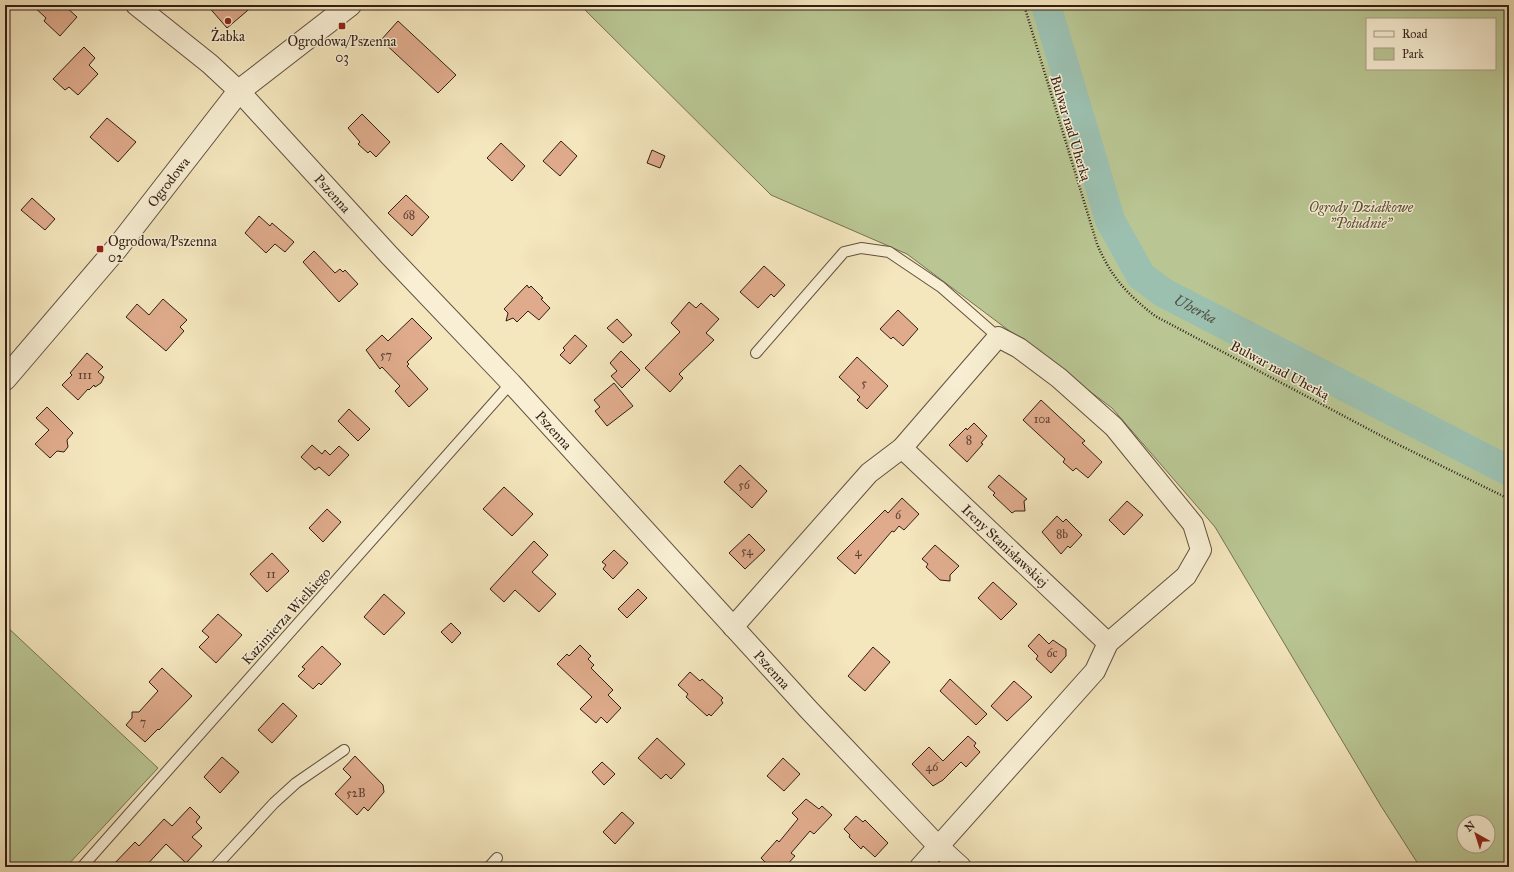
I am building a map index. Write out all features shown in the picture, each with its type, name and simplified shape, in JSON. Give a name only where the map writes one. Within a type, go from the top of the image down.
[{"type":"street","name":"Pszenna","points":[[136,5],[210,64],[239,91],[389,255],[511,383],[733,628],[938,846],[961,867]]},
{"type":"street","name":"Ogrodowa","points":[[5,379],[117,248],[239,91],[350,5]]},
{"type":"street","points":[[733,628],[869,473],[902,448],[998,337],[1019,348],[1059,378],[1114,427],[1193,524],[1201,550],[1186,576],[1108,643],[1095,671],[920,867]]},
{"type":"street","name":"Ireny Stanisławskiej","points":[[902,448],[1108,643]]},
{"type":"lane","points":[[756,353],[844,252],[861,248],[889,252],[941,287],[998,337]]},
{"type":"lane","name":"Kazimierza Wielkiego","points":[[82,867],[511,383]]},
{"type":"lane","points":[[215,867],[274,803],[296,783],[344,750]]},
{"type":"lane","points":[[489,867],[497,858]]},
{"type":"path","name":"Bulwar nad Uherką","points":[[1024,5],[1097,244],[1104,261],[1125,290],[1155,316],[1391,440],[1509,499]]},
{"type":"green space","name":"Ogrody Działkowe \"Południe\"","points":[[580,5],[1509,5],[1509,867],[1420,867],[1381,806],[1215,527],[1112,408],[907,254],[771,195]]},
{"type":"green space","points":[[5,625],[158,768],[66,867],[5,867]]},
{"type":"building","points":[[32,5],[64,5],[77,17],[60,36],[44,21],[46,18]]},
{"type":"building","name":"Żabka","points":[[207,5],[254,5],[227,28]]},
{"type":"building","points":[[398,21],[456,75],[438,93],[381,40]]},
{"type":"building","points":[[84,47],[95,58],[89,65],[98,74],[78,95],[69,87],[65,90],[53,79]]},
{"type":"building","points":[[362,114],[390,142],[376,157],[370,151],[368,153],[358,144],[360,142],[348,128]]},
{"type":"building","points":[[107,118],[136,142],[118,162],[90,137]]},
{"type":"building","points":[[561,141],[577,156],[560,176],[543,161]]},
{"type":"building","points":[[501,143],[525,166],[512,181],[487,158]]},
{"type":"building","points":[[652,150],[665,156],[660,168],[647,163]]},
{"type":"building","points":[[406,195],[429,217],[412,236],[388,213]]},
{"type":"building","points":[[32,198],[55,219],[45,230],[21,210]]},
{"type":"building","points":[[259,216],[270,226],[272,223],[294,242],[285,252],[275,244],[266,253],[245,233]]},
{"type":"building","points":[[314,251],[335,273],[340,269],[343,272],[345,270],[358,284],[339,302],[303,262]]},
{"type":"building","points":[[764,266],[785,285],[774,297],[771,294],[758,308],[740,292]]},
{"type":"building","points":[[527,285],[529,288],[531,286],[543,298],[541,299],[550,308],[539,320],[528,311],[517,322],[513,318],[506,321],[508,313],[504,309]]},
{"type":"building","points":[[163,299],[187,320],[180,327],[184,331],[166,351],[126,317],[137,304],[149,315]]},
{"type":"building","points":[[689,302],[696,308],[701,303],[719,319],[706,333],[714,340],[679,374],[683,378],[670,392],[645,368],[680,332],[671,323]]},
{"type":"building","points":[[898,310],[918,329],[903,346],[893,337],[891,339],[880,329]]},
{"type":"building","points":[[412,318],[432,338],[407,362],[409,364],[407,366],[428,389],[409,407],[395,391],[400,386],[382,367],[380,369],[366,350],[382,335],[388,341]]},
{"type":"building","points":[[617,319],[632,335],[623,343],[607,328]]},
{"type":"building","points":[[575,335],[587,346],[570,364],[560,355],[565,350],[563,348]]},
{"type":"building","points":[[621,351],[640,370],[622,388],[611,376],[617,371],[610,363]]},
{"type":"building","points":[[87,353],[103,367],[98,372],[104,377],[101,383],[95,387],[94,385],[89,390],[88,389],[78,400],[62,385],[72,375],[70,373]]},
{"type":"building","points":[[857,357],[888,386],[867,409],[857,400],[860,397],[839,377]]},
{"type":"building","points":[[614,383],[633,406],[607,426],[595,411],[600,407],[594,400]]},
{"type":"building","points":[[1041,400],[1085,441],[1082,443],[1102,462],[1088,478],[1076,468],[1073,471],[1063,462],[1065,459],[1023,420]]},
{"type":"building","points":[[47,407],[73,433],[67,440],[68,447],[64,452],[57,451],[50,458],[35,444],[49,430],[36,418]]},
{"type":"building","points":[[349,409],[370,429],[358,441],[338,421]]},
{"type":"building","points":[[974,423],[987,436],[981,443],[983,444],[967,462],[949,445],[966,428],[967,430]]},
{"type":"building","points":[[312,445],[322,454],[325,450],[330,455],[339,446],[349,455],[329,476],[319,467],[315,470],[301,457]]},
{"type":"building","points":[[740,465],[767,491],[752,508],[724,482]]},
{"type":"building","points":[[999,475],[1027,499],[1024,501],[1025,511],[1015,511],[1012,513],[993,495],[995,493],[988,487]]},
{"type":"building","points":[[504,487],[533,514],[512,536],[483,509]]},
{"type":"building","points":[[902,498],[919,514],[904,530],[899,526],[894,532],[892,531],[855,574],[837,558],[885,510],[888,513]]},
{"type":"building","points":[[1127,501],[1143,515],[1124,535],[1109,520]]},
{"type":"building","points":[[327,509],[341,522],[323,542],[309,528]]},
{"type":"building","points":[[1057,516],[1063,522],[1066,519],[1082,535],[1070,548],[1068,546],[1061,554],[1042,532]]},
{"type":"building","points":[[749,534],[765,550],[745,569],[729,553]]},
{"type":"building","points":[[534,541],[548,555],[532,572],[556,594],[539,612],[515,590],[504,602],[490,589]]},
{"type":"building","points":[[935,545],[959,566],[950,575],[950,581],[940,580],[926,567],[928,564],[922,559]]},
{"type":"building","points":[[614,550],[628,563],[613,579],[603,569],[606,565],[602,562]]},
{"type":"building","points":[[272,553],[289,571],[267,592],[250,574]]},
{"type":"building","points":[[993,582],[1017,604],[1001,620],[978,598]]},
{"type":"building","points":[[638,589],[647,598],[627,618],[618,609]]},
{"type":"building","points":[[384,594],[405,613],[384,635],[364,617]]},
{"type":"building","points":[[218,614],[242,635],[216,663],[199,647],[209,637],[202,631]]},
{"type":"building","points":[[451,623],[461,633],[452,643],[441,632]]},
{"type":"building","points":[[1039,634],[1049,644],[1053,640],[1066,649],[1066,656],[1051,673],[1036,659],[1038,656],[1028,646]]},
{"type":"building","points":[[580,645],[591,656],[588,659],[594,665],[591,668],[613,690],[608,695],[621,708],[607,723],[601,717],[596,723],[580,709],[592,697],[557,664],[567,654],[569,656]]},
{"type":"building","points":[[322,646],[341,664],[321,685],[319,683],[313,689],[298,676],[305,669],[302,667]]},
{"type":"building","points":[[873,647],[890,662],[865,691],[848,676]]},
{"type":"building","points":[[162,668],[192,696],[159,730],[158,729],[145,742],[126,725],[132,718],[132,712],[139,712],[158,691],[149,682]]},
{"type":"building","points":[[690,672],[700,681],[702,679],[723,698],[721,700],[723,703],[711,716],[709,714],[707,716],[686,697],[688,694],[678,685]]},
{"type":"building","points":[[950,679],[987,714],[976,725],[940,691]]},
{"type":"building","points":[[1014,681],[1032,697],[1007,721],[991,706]]},
{"type":"building","points":[[283,703],[297,716],[272,743],[258,730]]},
{"type":"building","points":[[968,736],[976,743],[974,746],[980,752],[966,767],[961,762],[943,780],[933,786],[912,764],[929,747],[943,761]]},
{"type":"building","points":[[657,738],[685,764],[671,779],[666,774],[661,779],[638,758]]},
{"type":"building","points":[[355,756],[383,785],[384,792],[368,811],[364,807],[357,815],[335,794],[351,777],[343,769]]},
{"type":"building","points":[[222,757],[239,772],[220,793],[204,777]]},
{"type":"building","points":[[783,758],[800,774],[784,791],[767,776]]},
{"type":"building","points":[[602,762],[615,774],[604,785],[592,772]]},
{"type":"building","points":[[806,799],[819,809],[822,806],[832,815],[814,834],[810,831],[791,853],[795,856],[785,867],[770,867],[761,858],[777,840],[779,842],[798,819],[792,813]]},
{"type":"building","points":[[190,807],[200,817],[196,822],[202,828],[192,837],[202,846],[186,863],[166,844],[145,867],[111,867],[135,842],[139,846],[164,819],[172,826]]},
{"type":"building","points":[[622,812],[634,823],[615,844],[603,832]]},
{"type":"building","points":[[856,816],[863,822],[865,820],[888,843],[875,857],[863,846],[861,849],[849,837],[850,835],[844,829]]},
{"type":"waterway","name":"Uherka","points":[[1046,5],[1110,220],[1141,276],[1164,293],[1509,471]]},
{"type":"place","name":"Żabka","points":[[228,21]]},
{"type":"place","name":"Ogrodowa/Pszenna 03","points":[[342,26]]},
{"type":"place","name":"Ogrodowa/Pszenna 02","points":[[100,249]]}]
